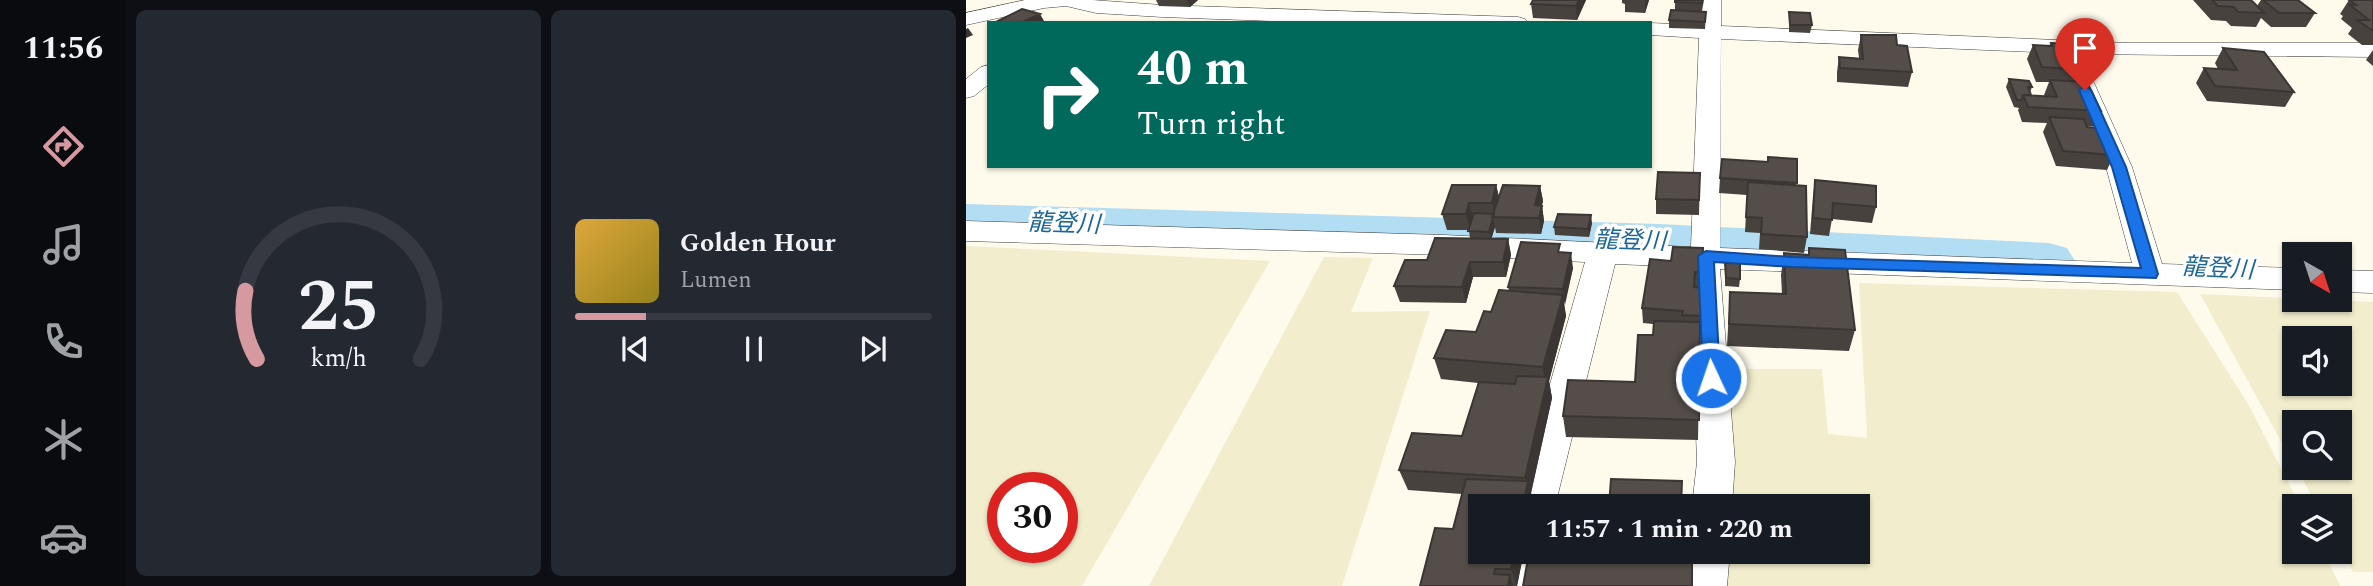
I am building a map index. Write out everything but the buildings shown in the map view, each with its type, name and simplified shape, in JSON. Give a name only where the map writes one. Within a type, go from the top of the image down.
[{"type":"street","points":[[966,19],[1044,2],[1066,0],[1091,6],[1205,6],[1481,21]]},
{"type":"street","points":[[1711,0],[1706,256],[1716,462],[1713,494]]},
{"type":"street","points":[[1055,21],[1091,6]]},
{"type":"street","points":[[1652,29],[2067,47],[2373,50]]},
{"type":"street","points":[[2067,47],[2119,167],[2150,274]]},
{"type":"street","points":[[966,91],[987,74]]},
{"type":"street","points":[[966,231],[2282,279]]},
{"type":"street","points":[[1538,494],[1603,252]]},
{"type":"street","points":[[2352,281],[2373,282]]},
{"type":"street","points":[[1521,586],[1525,564]]},
{"type":"street","points":[[1706,586],[1708,564]]},
{"type":"shaded area","points":[[966,246],[1270,261],[1082,586],[966,586]]},
{"type":"shaded area","points":[[1324,257],[1373,258],[1351,312],[1430,311],[1342,586],[1149,586]]},
{"type":"shaded area","points":[[1859,283],[2177,292],[2250,407],[2282,470],[2282,480],[2287,480],[2294,494],[2282,494],[2282,564],[2329,564],[2340,586],[1722,586],[1724,564],[1870,564],[1870,494],[1731,494],[1734,470],[1729,369],[1822,369],[1828,434],[1867,438]]},
{"type":"shaded area","points":[[2200,294],[2282,298],[2282,312],[2352,312],[2352,301],[2373,302],[2373,572],[2353,572],[2349,564],[2352,564],[2352,494],[2311,494],[2303,480],[2352,480],[2352,410],[2282,410],[2282,443]]},
{"type":"waterway","name":"龍登川","points":[[966,220],[1659,241],[2049,261]]},
{"type":"route","points":[[1711,378],[1706,256],[1792,262],[2150,274],[2119,167],[2085,90]]}]
